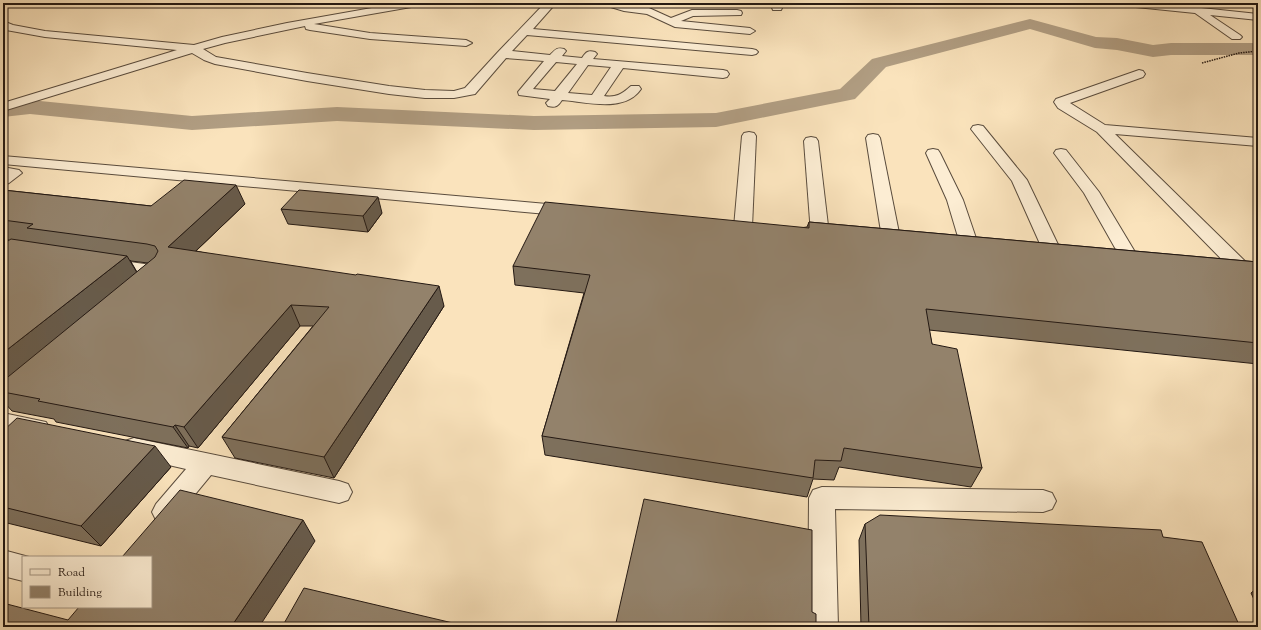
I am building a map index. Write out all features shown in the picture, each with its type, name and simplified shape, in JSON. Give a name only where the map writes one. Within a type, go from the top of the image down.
[{"type":"street","points":[[3,107],[222,40],[297,24],[417,3]]},
{"type":"street","points":[[3,24],[10,28],[45,34],[193,48],[208,58],[215,60],[396,91],[462,94],[468,92],[551,3]]},
{"type":"street","points":[[608,3],[624,8],[649,11],[674,23],[750,31]]},
{"type":"street","points":[[1126,3],[1197,8],[1258,16]]},
{"type":"street","points":[[1197,8],[1236,37]]},
{"type":"street","points":[[654,69],[674,23],[692,12],[737,13]]},
{"type":"street","points":[[297,24],[370,36],[466,43]]},
{"type":"street","points":[[524,31],[752,52]]},
{"type":"street","points":[[572,35],[524,92],[618,100],[626,97],[635,89]]},
{"type":"street","points":[[549,108],[603,38]]},
{"type":"street","points":[[626,53],[634,41]]},
{"type":"street","points":[[502,54],[654,69],[723,74]]},
{"type":"street","points":[[596,99],[619,65]]},
{"type":"street","points":[[1139,74],[1060,102],[1102,129],[1251,273]]},
{"type":"street","points":[[978,129],[1019,180],[1054,255]]},
{"type":"street","points":[[1102,129],[1258,142]]},
{"type":"street","points":[[743,227],[749,136]]},
{"type":"street","points":[[873,138],[891,239]]},
{"type":"street","points":[[810,141],[820,234]]},
{"type":"street","points":[[933,153],[955,200],[970,247]]},
{"type":"street","points":[[1061,153],[1091,192],[1132,262]]},
{"type":"street","points":[[3,160],[584,212]]},
{"type":"street","points":[[3,172],[14,173],[3,180]]},
{"type":"street","points":[[89,262],[160,272],[141,288]]},
{"type":"street","points":[[1222,270],[1251,273]]},
{"type":"street","points":[[3,422],[58,433]]},
{"type":"street","points":[[112,444],[206,462],[339,492]]},
{"type":"street","points":[[151,528],[206,462]]},
{"type":"street","points":[[823,627],[822,498],[1043,501]]},
{"type":"street","points":[[3,563],[22,568]]},
{"type":"path","points":[[1202,62],[1239,53],[1258,51]]},
{"type":"building","points":[[184,180],[236,185],[168,247],[439,286],[324,457],[222,437],[329,307],[291,305],[184,427],[175,425],[173,427],[38,401],[40,399],[3,392],[3,381],[155,257],[158,251],[155,246],[147,244],[27,228],[33,224],[3,220],[3,190],[151,206]]},
{"type":"building","points":[[299,190],[378,197],[363,216],[281,209]]},
{"type":"building","points":[[545,202],[809,228],[809,222],[1258,262],[1258,343],[926,309],[932,344],[957,349],[982,468],[844,448],[841,461],[815,460],[813,478],[542,436],[590,275],[513,266]]},
{"type":"building","points":[[11,239],[127,256],[3,353],[3,244]]},
{"type":"building","points":[[17,418],[155,446],[81,526],[3,507],[3,431]]},
{"type":"building","points":[[180,490],[303,520],[231,627],[3,627],[3,603],[68,620],[78,608],[152,608],[152,556],[123,556]]},
{"type":"building","points":[[644,499],[812,530],[812,612],[816,614],[816,627],[615,627]]},
{"type":"building","points":[[880,515],[1161,530],[1163,537],[1202,542],[1240,627],[869,627],[865,524]]},
{"type":"building","points":[[304,588],[470,627],[282,627]]},
{"type":"waterway","points":[[3,110],[30,107],[192,123],[337,114],[534,123],[716,120],[847,94],[879,63],[1030,24],[1095,42],[1117,44],[1153,51],[1171,49],[1258,49]]}]
